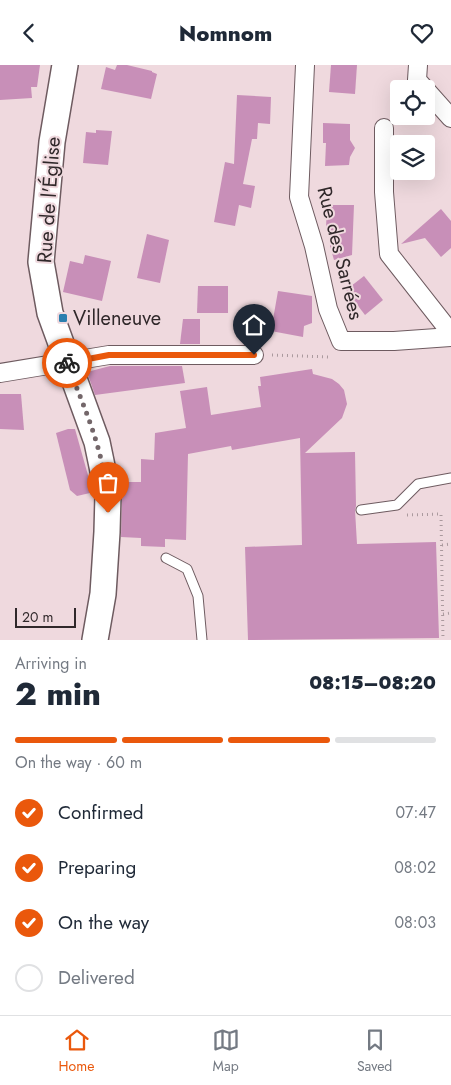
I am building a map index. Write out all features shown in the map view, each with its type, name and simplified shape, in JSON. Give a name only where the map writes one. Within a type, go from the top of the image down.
[{"type":"main road","name":"Rue de l'Église","points":[[65,65],[52,142],[41,262],[50,313],[97,442],[108,495],[108,532],[103,594],[95,640]]},
{"type":"street","name":"Rue des Sarrées","points":[[305,65],[299,197],[314,246],[328,309],[341,341],[394,341],[451,337]]},
{"type":"street","points":[[417,80],[418,65]]},
{"type":"street","points":[[435,99],[451,118]]},
{"type":"street","points":[[384,128],[384,191],[388,254],[451,333]]},
{"type":"street","points":[[0,373],[109,355],[254,355]]},
{"type":"lane","points":[[360,510],[397,505],[418,484],[451,478]]},
{"type":"lane","points":[[166,558],[187,569],[198,596],[202,640]]},
{"type":"path","points":[[404,515],[441,514],[443,640]]},
{"type":"path","points":[[442,545],[451,544]]},
{"type":"path","points":[[443,614],[451,613]]},
{"type":"building","points":[[0,65],[40,65],[37,87],[31,87],[32,98],[0,100]]},
{"type":"building","points":[[117,65],[127,65],[157,74],[151,99],[101,89],[106,67],[115,70]]},
{"type":"building","points":[[331,65],[357,65],[355,94],[329,92]]},
{"type":"building","points":[[237,95],[271,97],[270,124],[258,123],[257,139],[252,139],[243,184],[255,186],[251,208],[239,205],[235,226],[214,222],[225,162],[234,164]]},
{"type":"building","points":[[323,123],[350,124],[350,140],[355,148],[350,157],[349,165],[325,166],[326,143],[323,143]]},
{"type":"building","points":[[96,130],[112,131],[108,165],[83,163],[86,132],[96,133]]},
{"type":"building","points":[[327,205],[354,205],[352,255],[334,260],[330,246],[331,229],[326,228]]},
{"type":"building","points":[[441,209],[451,221],[451,248],[441,257],[425,238],[401,244]]},
{"type":"building","points":[[147,234],[169,240],[160,283],[137,278]]},
{"type":"building","points":[[85,255],[111,261],[102,301],[63,292],[70,261],[83,264]]},
{"type":"building","points":[[364,276],[383,300],[365,315],[346,290]]},
{"type":"building","points":[[198,286],[228,286],[228,313],[197,313]]},
{"type":"building","points":[[278,291],[312,296],[312,323],[304,326],[303,337],[271,331]]},
{"type":"building","points":[[183,319],[200,319],[200,344],[180,344]]},
{"type":"building","points":[[110,366],[182,366],[185,383],[95,395],[87,372]]},
{"type":"building","points":[[312,369],[313,374],[332,379],[339,384],[344,390],[347,404],[342,418],[305,453],[355,452],[357,544],[436,542],[439,638],[248,640],[245,547],[302,545],[300,438],[232,450],[231,446],[188,454],[186,540],[165,539],[165,547],[141,546],[141,538],[121,537],[122,495],[120,482],[141,482],[141,459],[154,460],[155,433],[186,428],[180,391],[207,387],[211,415],[261,407],[258,386],[261,386],[260,377]]},
{"type":"building","points":[[0,394],[21,394],[24,430],[0,429]]},
{"type":"building","points":[[75,429],[91,486],[90,493],[77,496],[70,490],[56,433]]},
{"type":"way so far","points":[[67,363],[97,442],[108,495],[108,513]]},
{"type":"place","name":"Villeneuve","points":[[63,318]]},
{"type":"route","points":[[67,363],[109,355],[254,355]]}]
